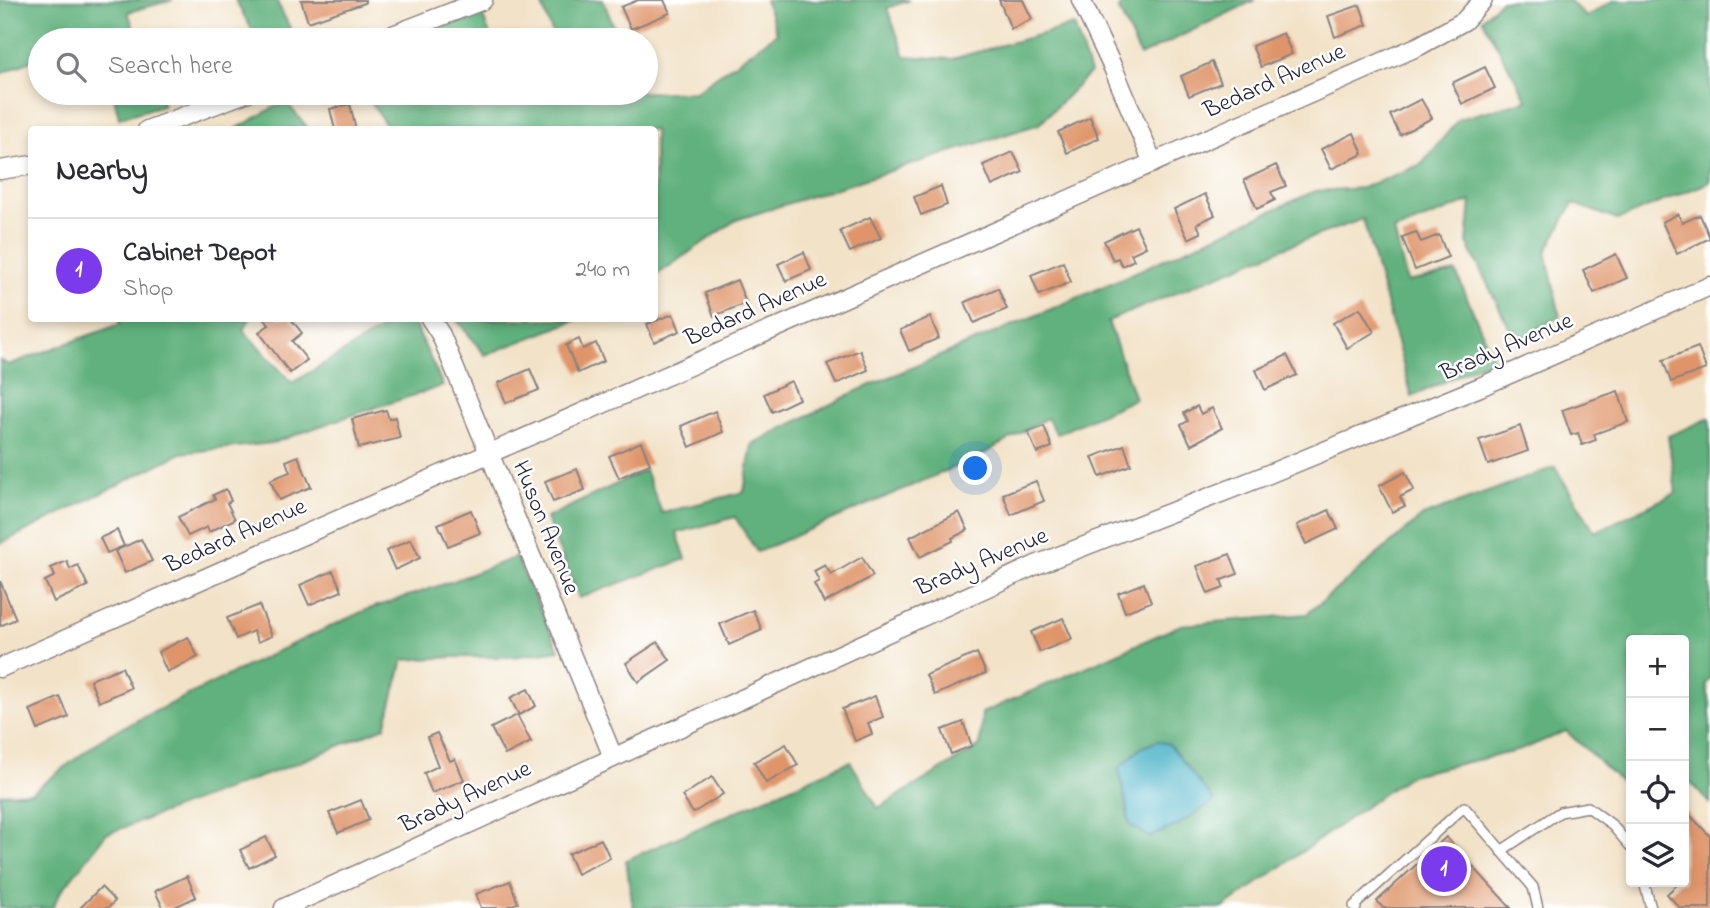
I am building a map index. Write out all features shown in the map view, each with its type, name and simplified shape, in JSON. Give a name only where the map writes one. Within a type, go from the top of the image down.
[{"type":"street","points":[[411,28],[483,0]]},
{"type":"street","points":[[1081,0],[1153,163]]},
{"type":"street","name":"Bedard Avenue","points":[[0,668],[1419,46],[1464,21],[1483,0]]},
{"type":"street","points":[[172,126],[191,123],[224,105]]},
{"type":"street","points":[[0,170],[28,166]]},
{"type":"street","name":"Brady Avenue","points":[[284,908],[1036,565],[1259,478],[1455,397],[1710,286]]},
{"type":"street","name":"Huson Avenue","points":[[433,322],[441,335],[613,757]]},
{"type":"lane","points":[[1356,908],[1354,905],[1464,807],[1533,887],[1538,908]]},
{"type":"lane","points":[[1502,851],[1560,812],[1588,807],[1611,824],[1626,841]]},
{"type":"lane","points":[[1645,887],[1651,908]]},
{"type":"green space","points":[[0,0],[173,0],[128,12],[134,28],[28,28],[28,62],[0,74]]},
{"type":"green space","points":[[235,0],[276,0],[290,28],[251,28]]},
{"type":"green space","points":[[540,0],[603,0],[614,28],[550,28]]},
{"type":"green space","points":[[765,0],[910,0],[887,8],[905,56],[952,59],[1074,25],[1090,73],[1039,124],[736,220],[658,274],[658,126],[386,126],[373,105],[658,105],[658,92],[695,92],[777,33]]},
{"type":"green space","points":[[1129,0],[1255,0],[1140,56],[1118,8]]},
{"type":"green space","points":[[1501,0],[1569,0],[1586,17],[1615,0],[1710,0],[1710,182],[1617,220],[1573,203],[1546,252],[1560,316],[1516,341],[1467,243],[1471,201],[1394,231],[1407,282],[1456,272],[1493,358],[1412,397],[1363,219],[1293,244],[1108,321],[1135,399],[1057,434],[1047,418],[976,458],[757,552],[735,517],[677,533],[686,559],[579,598],[546,518],[645,470],[662,513],[744,492],[752,444],[859,390],[1089,293],[1315,191],[1362,188],[1422,164],[1459,119],[1527,100],[1482,19]]},
{"type":"green space","points":[[481,11],[487,28],[439,28]]},
{"type":"green space","points":[[116,105],[163,105],[119,118]]},
{"type":"green space","points":[[278,105],[288,105],[306,126],[241,126]]},
{"type":"green space","points":[[248,322],[243,330],[292,383],[393,322],[413,322],[443,386],[273,443],[181,453],[0,544],[0,360],[8,365],[120,324]]},
{"type":"green space","points":[[458,322],[571,322],[485,355]]},
{"type":"green space","points":[[1710,418],[1710,679],[1706,684],[1710,703],[1710,804],[1689,781],[1689,635],[1626,635],[1626,786],[1566,731],[1521,750],[1410,775],[1223,908],[633,908],[626,860],[850,761],[878,808],[980,746],[982,713],[1181,625],[1307,614],[1423,516],[1555,467],[1595,532],[1676,493],[1668,436]],"holes":[[[1119,768],[1150,837],[1130,825]]]},
{"type":"green space","points":[[516,557],[559,650],[513,657],[403,660],[385,727],[287,767],[106,834],[60,893],[52,908],[0,908],[0,794],[32,792],[107,735],[366,610]]},
{"type":"water","points":[[1157,741],[1169,744],[1214,801],[1176,826],[1150,837],[1130,825],[1119,768],[1141,748]]},
{"type":"building","points":[[301,0],[365,0],[365,3],[308,22]]},
{"type":"building","points":[[638,0],[664,0],[670,13],[631,28],[621,7]]},
{"type":"building","points":[[999,0],[1023,0],[1032,19],[1011,29]]},
{"type":"building","points":[[1360,5],[1367,25],[1335,37],[1328,16]]},
{"type":"building","points":[[1283,33],[1292,54],[1261,67],[1252,46]]},
{"type":"building","points":[[1212,62],[1221,83],[1189,96],[1181,76]]},
{"type":"building","points":[[1485,67],[1495,88],[1462,104],[1452,83]]},
{"type":"building","points":[[1421,99],[1432,118],[1400,135],[1390,115]]},
{"type":"building","points":[[350,105],[355,126],[334,126],[330,109]]},
{"type":"building","points":[[1090,117],[1099,138],[1067,153],[1058,132]]},
{"type":"building","points":[[1354,133],[1363,154],[1331,169],[1321,149]]},
{"type":"building","points":[[1013,152],[1023,172],[992,186],[983,165]]},
{"type":"building","points":[[1276,165],[1286,186],[1271,192],[1275,200],[1257,209],[1244,180]]},
{"type":"building","points":[[941,186],[947,205],[921,215],[914,197]]},
{"type":"building","points":[[1205,194],[1215,215],[1197,224],[1201,233],[1188,239],[1174,209]]},
{"type":"building","points":[[1678,214],[1682,223],[1700,215],[1710,238],[1677,254],[1662,222]]},
{"type":"building","points":[[870,217],[881,238],[850,252],[840,231]]},
{"type":"building","points":[[1136,226],[1146,247],[1131,254],[1134,260],[1122,266],[1118,258],[1113,260],[1104,241]]},
{"type":"building","points":[[1416,232],[1421,242],[1439,235],[1448,257],[1415,270],[1402,237]]},
{"type":"building","points":[[804,252],[811,270],[786,281],[778,264]]},
{"type":"building","points":[[1616,254],[1627,278],[1594,293],[1583,270]]},
{"type":"building","points":[[1063,262],[1071,282],[1039,295],[1031,275]]},
{"type":"building","points":[[737,280],[746,303],[714,316],[705,293]]},
{"type":"building","points":[[998,288],[1007,309],[974,323],[965,302]]},
{"type":"building","points":[[1360,308],[1374,332],[1347,348],[1333,323]]},
{"type":"building","points":[[673,314],[680,331],[654,342],[647,324]]},
{"type":"building","points":[[930,317],[939,338],[909,351],[900,330]]},
{"type":"building","points":[[267,322],[293,322],[302,333],[292,341],[307,360],[290,373],[259,332],[269,325]]},
{"type":"building","points":[[579,339],[583,349],[596,343],[604,361],[578,373],[566,345]]},
{"type":"building","points":[[1698,347],[1706,369],[1671,382],[1663,360]]},
{"type":"building","points":[[860,350],[868,370],[836,384],[827,364]]},
{"type":"building","points":[[1287,355],[1297,375],[1265,390],[1256,370]]},
{"type":"building","points":[[530,369],[539,390],[506,403],[498,383]]},
{"type":"building","points":[[791,381],[799,399],[772,412],[764,394]]},
{"type":"building","points":[[1618,391],[1628,422],[1594,434],[1596,440],[1582,445],[1578,433],[1571,435],[1562,410]]},
{"type":"building","points":[[1197,406],[1201,414],[1212,408],[1222,428],[1191,445],[1181,425],[1188,421],[1184,413]]},
{"type":"building","points":[[386,410],[389,419],[395,417],[400,438],[359,448],[352,419]]},
{"type":"building","points":[[715,411],[723,432],[690,447],[681,426]]},
{"type":"building","points":[[1044,426],[1052,447],[1037,453],[1028,432]]},
{"type":"building","points":[[1520,426],[1528,451],[1488,465],[1479,440]]},
{"type":"building","points":[[641,442],[650,464],[619,478],[609,456]]},
{"type":"building","points":[[1124,445],[1131,465],[1100,477],[1092,457]]},
{"type":"building","points":[[298,456],[311,487],[279,500],[270,480],[290,472],[286,461]]},
{"type":"building","points":[[577,469],[585,490],[553,502],[545,481]]},
{"type":"building","points":[[1405,472],[1414,490],[1400,497],[1405,506],[1392,512],[1379,486]]},
{"type":"building","points":[[1036,481],[1044,501],[1011,515],[1003,494]]},
{"type":"building","points":[[226,489],[231,501],[227,503],[235,519],[209,532],[207,527],[188,536],[178,517],[215,499],[213,495]]},
{"type":"building","points":[[471,510],[480,533],[448,546],[438,524]]},
{"type":"building","points":[[1329,510],[1338,529],[1306,544],[1297,525]]},
{"type":"building","points":[[959,512],[968,530],[952,538],[953,541],[920,557],[910,537]]},
{"type":"building","points":[[117,530],[124,546],[107,553],[100,538]]},
{"type":"building","points":[[141,539],[152,561],[125,573],[115,551]]},
{"type":"building","points":[[411,539],[420,558],[395,570],[386,551]]},
{"type":"building","points":[[1230,554],[1238,574],[1221,580],[1224,588],[1208,594],[1197,566]]},
{"type":"building","points":[[862,557],[873,576],[824,603],[814,584],[819,581],[814,571],[825,565],[831,575]]},
{"type":"building","points":[[67,561],[70,569],[78,565],[88,586],[54,602],[45,581],[55,576],[51,568]]},
{"type":"building","points":[[333,571],[342,591],[309,605],[300,585]]},
{"type":"building","points":[[0,581],[16,619],[0,626]]},
{"type":"building","points":[[1144,583],[1151,602],[1125,612],[1118,593]]},
{"type":"building","points":[[259,605],[272,636],[258,642],[253,631],[236,639],[227,618]]},
{"type":"building","points":[[753,610],[762,630],[729,645],[720,624]]},
{"type":"building","points":[[1063,618],[1072,639],[1040,652],[1031,632]]},
{"type":"building","points":[[188,637],[198,657],[167,672],[158,652]]},
{"type":"building","points":[[658,642],[670,660],[638,682],[626,663]]},
{"type":"building","points":[[977,653],[986,673],[935,695],[926,675]]},
{"type":"building","points":[[122,667],[131,688],[99,702],[90,680]]},
{"type":"building","points":[[528,689],[536,706],[519,715],[510,698]]},
{"type":"building","points":[[875,696],[883,717],[868,723],[872,734],[855,741],[842,709]]},
{"type":"building","points":[[60,697],[69,717],[38,730],[30,710]]},
{"type":"building","points":[[517,715],[531,742],[505,755],[491,728]]},
{"type":"building","points":[[963,722],[972,746],[951,754],[942,730]]},
{"type":"building","points":[[437,733],[450,761],[455,759],[464,780],[432,793],[424,773],[438,766],[427,737]]},
{"type":"building","points":[[786,744],[798,765],[766,783],[754,762]]},
{"type":"building","points":[[712,777],[723,794],[693,813],[682,796]]},
{"type":"building","points":[[361,800],[369,820],[338,833],[329,813]]},
{"type":"building","points":[[1689,814],[1710,836],[1710,908],[1680,908],[1667,894],[1675,887],[1689,887]]},
{"type":"building","points":[[266,837],[275,855],[249,868],[240,850]]},
{"type":"building","points":[[1446,837],[1511,908],[1383,908],[1377,901]]},
{"type":"building","points":[[601,839],[610,858],[577,874],[568,854]]},
{"type":"building","points":[[187,876],[196,897],[173,908],[163,908],[155,891]]},
{"type":"building","points":[[510,881],[518,903],[503,908],[481,908],[476,894]]},
{"type":"building","points":[[101,887],[115,901],[108,908],[80,908]]},
{"type":"place","name":"Cabinet Depot","points":[[1444,869]]}]
